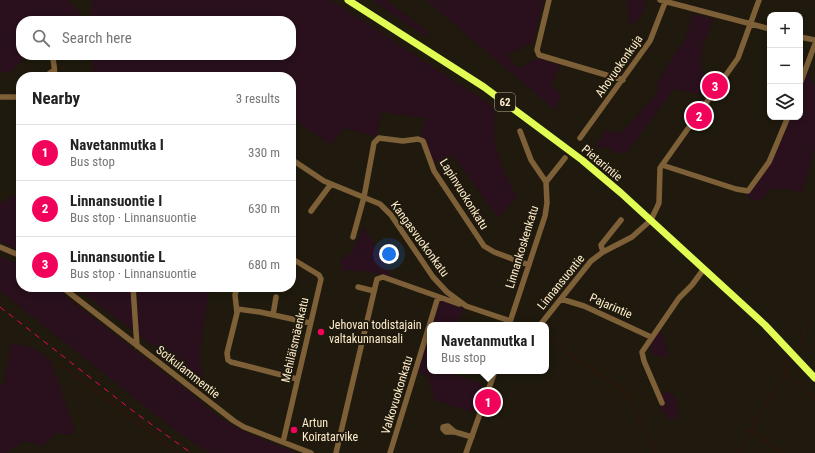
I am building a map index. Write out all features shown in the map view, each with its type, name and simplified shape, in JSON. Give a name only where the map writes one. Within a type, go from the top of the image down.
[{"type":"main road","name":"Pietarintie","points":[[348,0],[466,75],[522,114],[602,176],[764,325],[815,378]]},
{"type":"street","points":[[549,0],[538,53],[545,57],[623,80]]},
{"type":"street","points":[[664,0],[767,28]]},
{"type":"street","name":"Ahovuokonkuja","points":[[580,138],[650,41],[664,0]]},
{"type":"street","name":"Linnansuontie","points":[[542,322],[585,267],[603,252],[632,237],[651,220],[659,203],[659,174],[662,165],[738,58],[759,0]]},
{"type":"street","points":[[803,38],[815,40]]},
{"type":"street","points":[[803,76],[815,44]]},
{"type":"street","points":[[53,60],[54,72]]},
{"type":"street","points":[[0,97],[16,97]]},
{"type":"street","points":[[662,165],[742,191],[748,191],[769,162],[787,120]]},
{"type":"street","points":[[520,131],[531,160],[546,182],[566,158]]},
{"type":"street","name":"Lapinvuokonkatu","points":[[364,197],[370,160],[376,140],[379,138],[403,141],[421,139],[426,147],[434,171],[484,246],[494,252],[529,265]]},
{"type":"street","name":"Kangasvuokonkatu","points":[[296,162],[331,184],[380,204],[391,215],[440,286],[466,306],[507,322]]},
{"type":"street","name":"Linnankoskenkatu","points":[[510,322],[547,210],[546,182]]},
{"type":"street","points":[[311,210],[331,184]]},
{"type":"street","points":[[353,237],[364,197]]},
{"type":"street","points":[[603,252],[601,245],[621,220]]},
{"type":"street","points":[[0,247],[16,254]]},
{"type":"street","name":"Mehiläismäenkatu","points":[[283,442],[320,277],[296,261]]},
{"type":"street","points":[[662,403],[642,355],[644,347],[682,294],[692,285],[703,270]]},
{"type":"street","points":[[336,453],[376,281],[383,277],[466,306]]},
{"type":"street","points":[[358,287],[374,291]]},
{"type":"street","name":"Sotkulammentie","points":[[68,292],[234,422],[311,453]]},
{"type":"street","points":[[133,292],[137,346]]},
{"type":"street","points":[[236,292],[237,309],[227,353],[228,360],[297,379]]},
{"type":"street","points":[[273,314],[276,297]]},
{"type":"street","name":"Valkovuokonkatu","points":[[430,322],[438,297]]},
{"type":"street","name":"Pajarintie","points":[[561,299],[584,306],[651,337]]},
{"type":"street","points":[[237,309],[273,314],[310,323]]},
{"type":"street","name":"Valkovuokonkatu","points":[[390,453],[427,333]]},
{"type":"street","points":[[466,453],[494,374]]},
{"type":"street","points":[[455,432],[472,437]]},
{"type":"shaded area","points":[[0,0],[67,0],[80,12],[80,16],[16,16],[16,60],[23,60],[10,72],[0,72]]},
{"type":"shaded area","points":[[94,0],[331,0],[494,107],[495,143],[504,172],[517,198],[498,217],[452,155],[433,165],[421,136],[425,118],[382,112],[376,137],[343,128],[332,145],[296,121],[296,72],[92,72],[92,60],[296,60],[296,16],[91,16],[92,2]]},
{"type":"shaded area","points":[[372,0],[386,0],[427,31],[429,39]]},
{"type":"shaded area","points":[[426,0],[544,0],[533,43],[507,55],[518,68],[538,58],[560,66],[551,86],[562,95],[555,110]]},
{"type":"shaded area","points":[[627,0],[647,1],[639,20],[629,25]]},
{"type":"shaded area","points":[[693,14],[714,19],[702,47],[701,68],[708,83],[700,95],[674,89],[627,152],[617,154],[609,148],[595,147],[605,130],[621,133],[657,94],[657,82],[686,37]]},
{"type":"shaded area","points":[[809,74],[815,87],[815,148],[801,196],[798,191],[771,188],[760,201],[750,199],[746,195],[761,178],[773,159],[790,120],[803,120],[803,84],[806,75]]},
{"type":"shaded area","points":[[16,195],[16,249],[0,242],[0,203]]},
{"type":"shaded area","points":[[364,226],[391,276],[362,271],[344,271],[340,261],[352,252]]},
{"type":"shaded area","points":[[0,256],[16,263],[16,292],[60,292],[198,399],[208,409],[244,431],[297,453],[210,453],[175,430],[0,291]]},
{"type":"shaded area","points":[[81,292],[209,292],[199,354],[204,383]]},
{"type":"shaded area","points":[[439,300],[464,308],[459,322],[433,322]]},
{"type":"shaded area","points":[[658,329],[661,330],[669,354],[668,357],[654,355],[651,352],[650,345]]},
{"type":"shaded area","points":[[427,342],[427,374],[452,374],[482,384],[473,413],[434,400],[428,376],[418,373]]},
{"type":"shaded area","points":[[11,344],[30,346],[50,359],[74,428],[73,435],[56,433],[43,446],[25,441],[6,453],[0,453],[0,383],[4,385]]},
{"type":"shaded area","points":[[665,392],[672,393],[678,404],[678,416],[672,420],[662,411],[660,405],[659,397]]},
{"type":"waterway","points":[[800,346],[806,328],[815,318]]},
{"type":"waterway","points":[[552,339],[565,351],[626,392],[656,453]]},
{"type":"waterway","points":[[752,431],[752,428],[785,372],[791,358]]},
{"type":"waterway","points":[[57,362],[179,453]]},
{"type":"waterway","points":[[786,373],[815,399]]},
{"type":"waterway","points":[[738,453],[750,431],[781,453]]},
{"type":"railway","points":[[0,307],[133,411],[191,453]]},
{"type":"place","name":"Linnansuontie L","points":[[715,86]]},
{"type":"place","name":"Linnansuontie I","points":[[699,116]]},
{"type":"place","name":"Jehovan todistajain valtakunnansali","points":[[321,332]]},
{"type":"place","name":"Navetanmutka I","points":[[488,402]]},
{"type":"place","name":"Artun Koiratarvike","points":[[294,430]]}]
